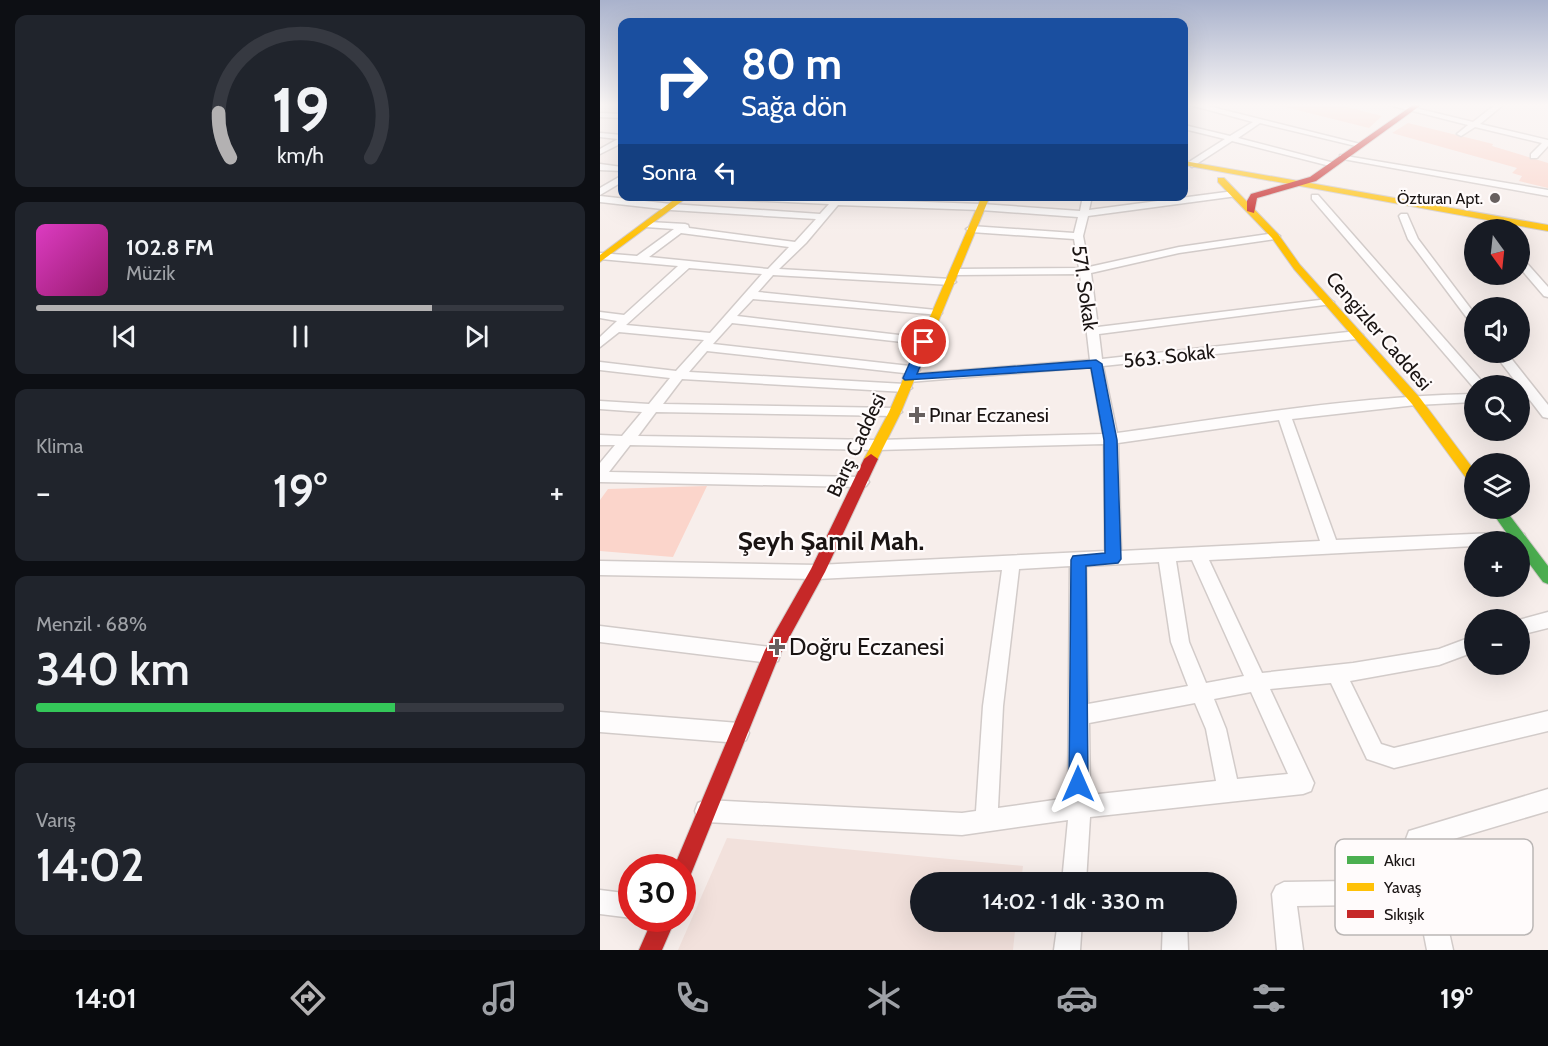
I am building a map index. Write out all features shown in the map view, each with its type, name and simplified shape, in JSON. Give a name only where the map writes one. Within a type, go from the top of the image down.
[{"type":"main road","points":[[1302,183],[1313,179],[1354,149]]},
{"type":"main road","points":[[1251,211],[1251,201],[1254,196],[1274,184],[1333,164]]},
{"type":"main road","points":[[1333,164],[1326,178],[1337,189]]},
{"type":"main road","points":[[1188,167],[1274,184],[1315,197],[1464,228]]},
{"type":"main road","points":[[1188,168],[1221,180],[1245,184],[1302,183],[1548,228]]},
{"type":"main road","name":"Cengizler Caddesi","points":[[1221,180],[1275,236],[1297,267],[1416,401],[1464,466]]},
{"type":"main road","points":[[1234,194],[1245,184]]},
{"type":"main road","points":[[601,257],[650,225],[679,201]]},
{"type":"main road","name":"Barış Caddesi","points":[[689,854],[771,656],[818,572],[876,445],[895,412],[984,202]]},
{"type":"main road","points":[[1530,554],[1548,578]]},
{"type":"main road","points":[[650,950],[658,932]]},
{"type":"street","points":[[1188,166],[1214,149]]},
{"type":"street","points":[[1273,149],[1333,164],[1548,193]]},
{"type":"street","points":[[1534,156],[1541,149]]},
{"type":"street","points":[[600,167],[618,169]]},
{"type":"street","points":[[600,192],[618,181]]},
{"type":"street","points":[[1188,199],[1234,194]]},
{"type":"street","points":[[1315,197],[1471,375]]},
{"type":"street","points":[[600,199],[671,207],[823,217]]},
{"type":"street","points":[[600,475],[679,375],[836,201]]},
{"type":"street","points":[[935,201],[984,202],[1082,214],[1172,201]]},
{"type":"street","name":"571. Sokak","points":[[1086,201],[1078,236],[1085,271],[1096,364],[1111,440],[1113,559]]},
{"type":"street","points":[[1404,216],[1413,239],[1464,307]]},
{"type":"street","points":[[650,225],[808,234]]},
{"type":"street","points":[[971,229],[1078,236]]},
{"type":"street","points":[[640,259],[679,230],[798,245]]},
{"type":"street","points":[[601,257],[770,272],[953,277],[1085,271],[1179,250],[1275,236]]},
{"type":"street","points":[[602,340],[687,264]]},
{"type":"street","points":[[1530,273],[1548,294]]},
{"type":"street","points":[[751,295],[936,314]]},
{"type":"street","points":[[1091,331],[1328,302]]},
{"type":"street","points":[[600,315],[628,319]]},
{"type":"street","points":[[730,319],[924,342]]},
{"type":"street","points":[[616,328],[709,342],[909,378]]},
{"type":"street","name":"563. Sokak","points":[[909,378],[1096,364],[1357,335]]},
{"type":"street","points":[[600,366],[679,375],[909,378]]},
{"type":"street","points":[[1530,396],[1548,395]]},
{"type":"street","points":[[600,440],[876,445],[1111,440],[1284,415],[1416,401],[1464,399]]},
{"type":"street","points":[[1530,399],[1548,414]]},
{"type":"street","points":[[600,405],[895,412]]},
{"type":"street","points":[[1284,415],[1330,548]]},
{"type":"street","points":[[600,475],[861,482]]},
{"type":"street","points":[[600,568],[818,572],[1464,541]]},
{"type":"street","points":[[706,811],[962,824],[1078,807],[1303,783],[1198,554]]},
{"type":"street","points":[[1167,556],[1180,642],[1216,729],[1229,791]]},
{"type":"street","points":[[1075,872],[1078,807],[1078,560]]},
{"type":"street","points":[[986,821],[993,706],[1011,562]]},
{"type":"street","points":[[1530,624],[1548,620]]},
{"type":"street","points":[[600,634],[771,656]]},
{"type":"street","points":[[1078,716],[1257,682],[1336,674],[1439,657],[1464,648]]},
{"type":"street","points":[[1336,674],[1374,752],[1394,758],[1548,721]]},
{"type":"street","points":[[600,722],[739,733]]},
{"type":"street","points":[[1420,839],[1548,800]]},
{"type":"street","points":[[1290,950],[1284,894],[1335,893]]},
{"type":"street","points":[[600,902],[618,904]]},
{"type":"street","points":[[1067,950],[1069,932]]},
{"type":"street","points":[[1175,932],[1175,950]]},
{"type":"street","points":[[1437,935],[1440,950]]},
{"type":"shaded area","points":[[1450,149],[1503,149],[1548,163],[1548,188],[1519,181],[1522,176],[1512,173],[1517,168]]},
{"type":"shaded area","points":[[707,486],[673,557],[600,551],[600,500],[608,489]]},
{"type":"shaded area","points":[[727,838],[1023,866],[1022,872],[910,872],[910,932],[1015,932],[1013,950],[678,950],[686,932],[696,932],[696,909]]},
{"type":"traffic: fast","points":[[1504,519],[1548,578]]},
{"type":"traffic: slow","points":[[1188,164],[1548,228]]},
{"type":"traffic: slow","points":[[1221,180],[1275,236],[1297,267],[1416,401],[1464,466]]},
{"type":"traffic: slow","points":[[600,259],[678,201]]},
{"type":"traffic: slow","points":[[871,459],[895,412],[984,201]]},
{"type":"traffic: jam","points":[[1251,211],[1251,201],[1254,196],[1313,179],[1355,149]]},
{"type":"traffic: jam","points":[[689,854],[771,655],[817,572],[871,459]]},
{"type":"traffic: jam","points":[[650,950],[658,932]]},
{"type":"place","name":"Özturan Apt.","points":[[1495,198]]},
{"type":"place","name":"Pınar Eczanesi","points":[[917,415]]},
{"type":"place","name":"Doğru Eczanesi","points":[[777,647]]},
{"type":"district","name":"Şeyh Şamil Mah.","points":[[831,541]]},
{"type":"route","points":[[924,342],[909,378],[1096,364],[1111,440],[1113,559],[1078,560],[1078,784]]}]
